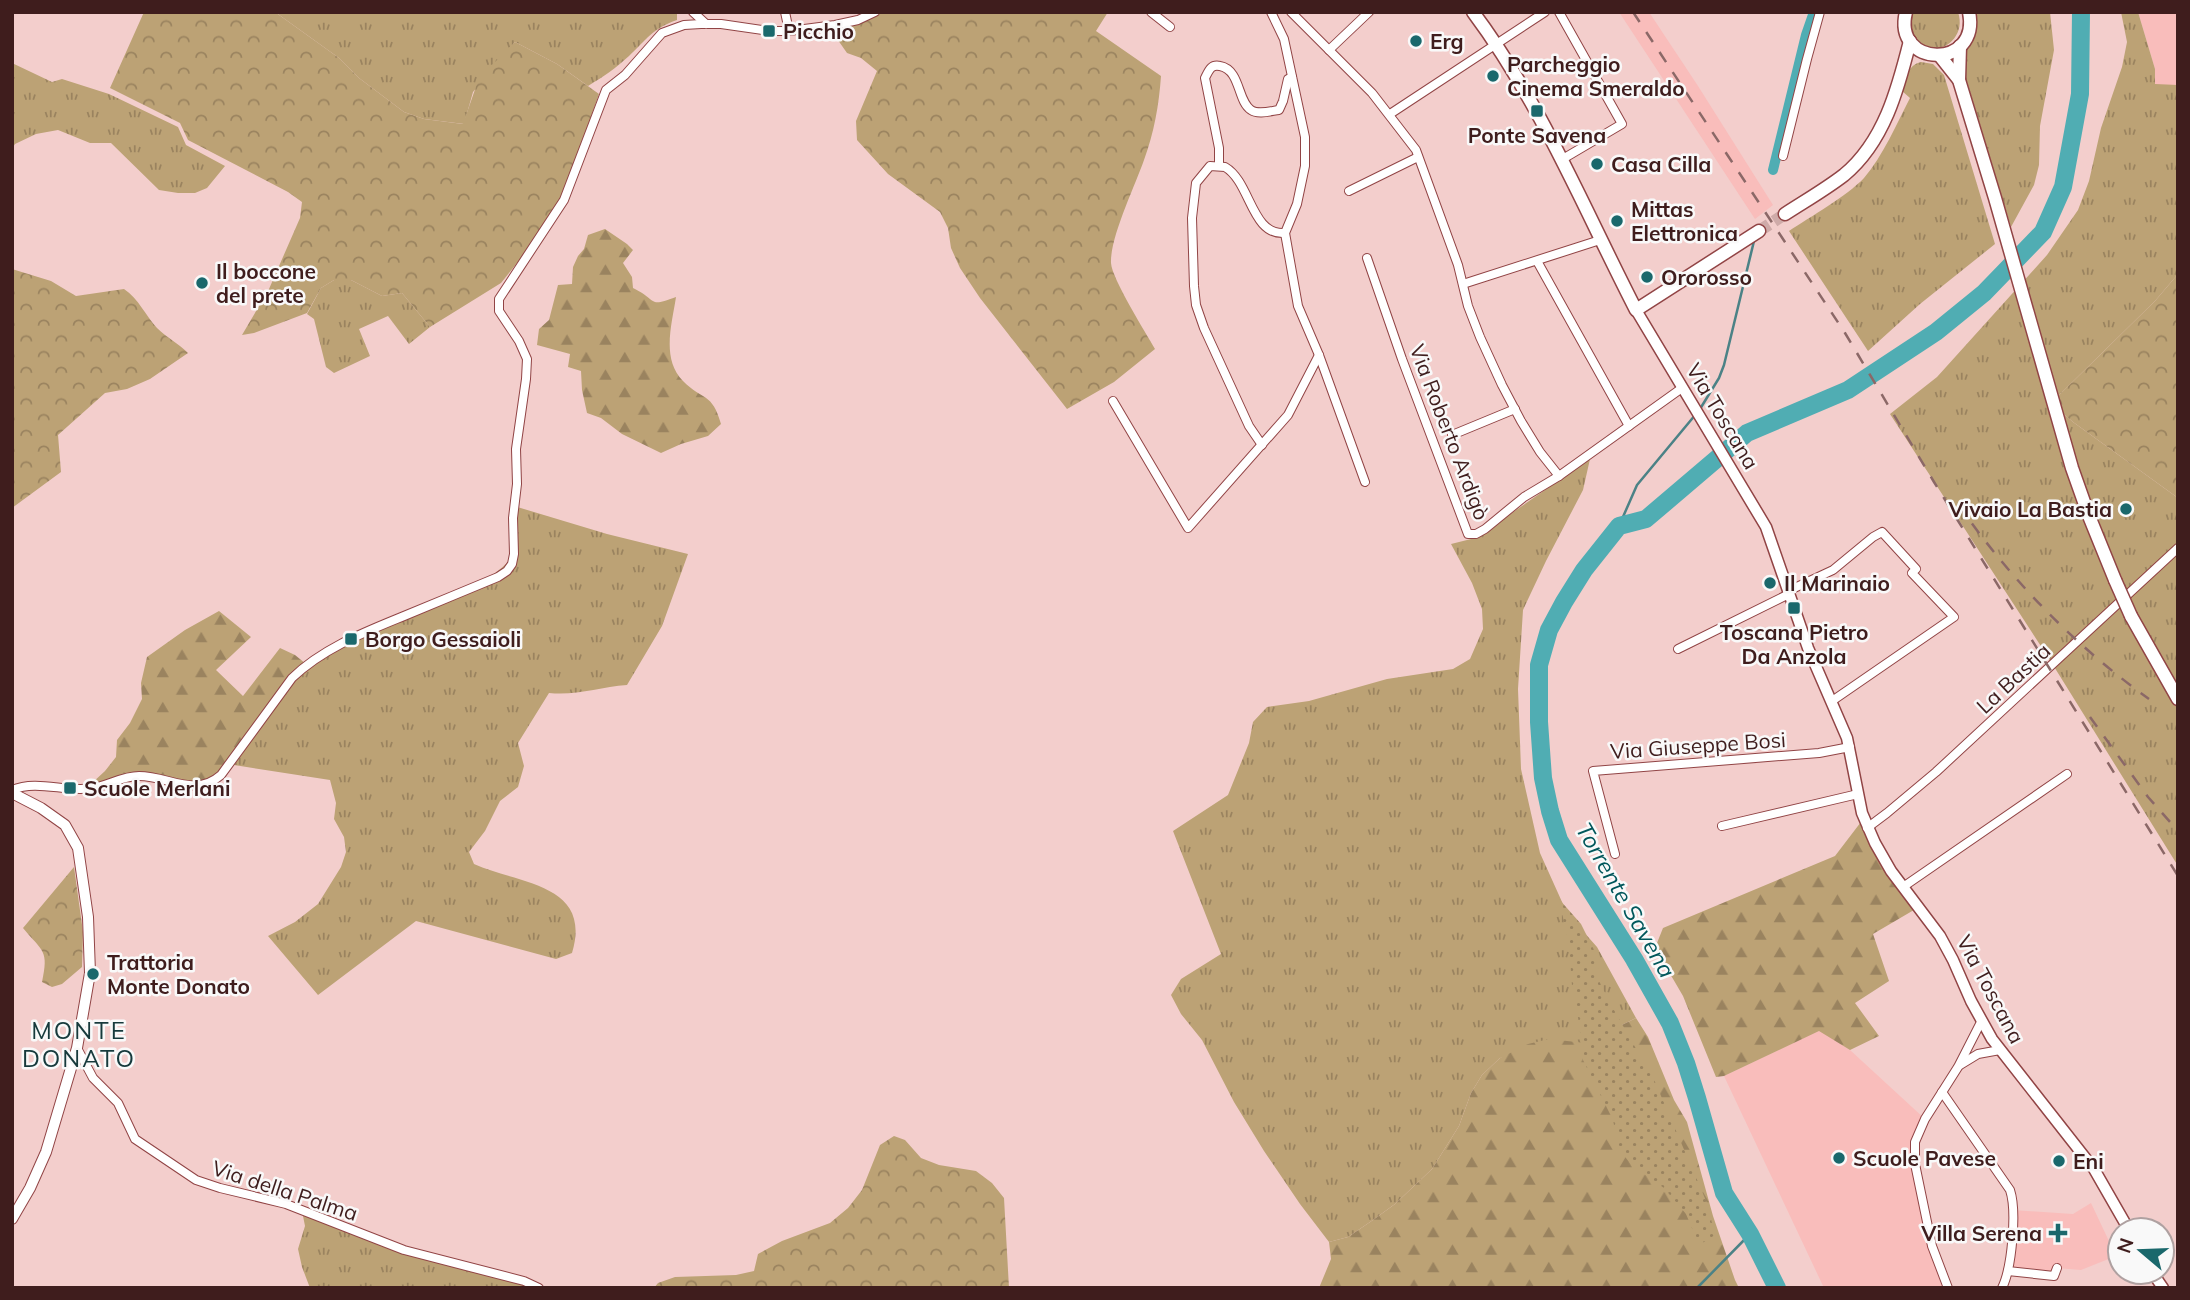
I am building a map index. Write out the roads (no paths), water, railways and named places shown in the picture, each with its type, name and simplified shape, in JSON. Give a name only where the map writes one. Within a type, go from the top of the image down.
[{"type":"main road","name":"Via Toscana","points":[[1473,12],[1496,43],[1537,111],[1636,310],[1757,509],[1771,539],[1808,648],[1850,747],[1867,828],[1891,871],[1940,936],[1981,1022],[2094,1169],[2121,1216]]},
{"type":"main road","points":[[1906,12],[1904,26],[1910,41],[1926,54],[1940,56],[1951,53],[1960,46],[1970,30],[1969,12]]},
{"type":"main road","points":[[1785,214],[1846,173],[1868,149],[1886,118],[1910,41]]},
{"type":"main road","points":[[1960,46],[1959,80],[2072,468],[2131,616],[2178,699]]},
{"type":"main road","points":[[1901,74],[1916,59],[1926,54]]},
{"type":"main road","points":[[1940,56],[1959,80]]},
{"type":"main road","points":[[1636,310],[1759,231]]},
{"type":"street","points":[[693,12],[706,24]]},
{"type":"street","points":[[785,12],[789,31]]},
{"type":"street","points":[[12,791],[22,786],[35,785],[94,788],[121,778],[137,776],[155,777],[187,785],[211,784],[221,775],[292,678],[306,664],[380,626],[507,571],[514,554],[516,449],[527,359],[519,341],[499,311],[499,299],[569,190],[606,90],[625,75],[662,33],[684,25],[706,24],[789,31],[858,20],[875,12]]},
{"type":"street","points":[[1151,12],[1170,27]]},
{"type":"street","points":[[1271,12],[1284,39],[1305,137],[1305,166],[1297,204],[1285,233],[1298,306],[1319,355],[1365,482]]},
{"type":"street","points":[[1329,50],[1369,12]]},
{"type":"street","points":[[1390,114],[1545,12]]},
{"type":"street","points":[[1559,12],[1622,124],[1561,160]]},
{"type":"street","points":[[1783,156],[1820,12]]},
{"type":"street","points":[[1297,14],[1390,114],[1416,150],[1458,265],[1480,337],[1515,409],[1540,452],[1559,477]]},
{"type":"street","points":[[1219,166],[1219,148],[1205,78],[1209,69],[1215,65],[1225,67],[1231,72],[1248,108],[1255,113],[1279,110],[1288,79],[1292,77]]},
{"type":"street","points":[[1349,191],[1418,157]]},
{"type":"street","points":[[1262,446],[1249,426],[1204,328],[1195,295],[1192,218],[1196,183],[1210,166],[1231,170],[1241,181],[1265,228],[1276,234],[1285,233]]},
{"type":"street","points":[[1462,284],[1600,240]]},
{"type":"street","name":"Via Roberto Ardigò","points":[[1367,258],[1468,534],[1476,534],[1485,529],[1524,497],[1559,477],[1682,388]]},
{"type":"street","points":[[1537,261],[1629,426]]},
{"type":"street","points":[[1113,401],[1188,528],[1288,415],[1319,355]]},
{"type":"street","points":[[1452,435],[1515,409]]},
{"type":"street","points":[[1678,649],[1833,570],[1882,532],[1916,569],[1912,573],[1954,617],[1832,701]]},
{"type":"street","name":"La Bastia","points":[[1867,828],[1936,772],[2178,548]]},
{"type":"street","name":"Via Giuseppe Bosi","points":[[1615,854],[1593,771],[1819,753],[1850,747]]},
{"type":"street","points":[[1903,887],[2067,774]]},
{"type":"street","points":[[12,791],[65,825],[78,848],[88,918],[90,973],[77,1048],[46,1152],[12,1219]]},
{"type":"street","points":[[1721,826],[1858,794]]},
{"type":"street","points":[[1948,1288],[1932,1246],[1914,1152],[1919,1132],[1981,1022]]},
{"type":"street","name":"Via della Palma","points":[[77,1048],[93,1078],[118,1103],[135,1139],[196,1180],[286,1204],[404,1250],[524,1280],[539,1288]]},
{"type":"street","points":[[1958,1067],[1978,1054],[2000,1050]]},
{"type":"street","points":[[1942,1092],[2010,1190],[2014,1202],[2008,1271],[2002,1288]]},
{"type":"street","points":[[2008,1271],[2054,1276],[2057,1268]]},
{"type":"waterway","points":[[1773,170],[1814,12]]},
{"type":"waterway","name":"Torrente Savena","points":[[1777,1288],[1750,1234],[1724,1193],[1686,1063],[1670,1023],[1634,959],[1559,840],[1543,778],[1539,665],[1549,630],[1564,602],[1584,570],[1619,526],[1646,519],[1747,433],[1848,390],[1936,332],[1984,293],[2043,232],[2063,187],[2080,94],[2081,12]]},
{"type":"waterway","points":[[1700,409],[1724,365],[1754,241]]},
{"type":"waterway","points":[[1619,526],[1637,485],[1696,414]]},
{"type":"waterway","points":[[1697,1288],[1750,1234]]},
{"type":"tunnel","points":[[1759,231],[1785,214]]},
{"type":"railway","points":[[1633,12],[1845,333],[2178,876]]},
{"type":"railway","points":[[1958,504],[1999,559],[2045,609],[2095,656],[2149,699]]},
{"type":"railway","points":[[2090,717],[2148,797],[2178,831]]},
{"type":"place","name":"Picchio","points":[[769,31]]},
{"type":"place","name":"Erg","points":[[1416,41]]},
{"type":"place","name":"Parcheggio Cinema Smeraldo","points":[[1493,76]]},
{"type":"place","name":"Ponte Savena","points":[[1537,111]]},
{"type":"place","name":"Casa Cilla","points":[[1597,164]]},
{"type":"place","name":"Mittas Elettronica","points":[[1617,221]]},
{"type":"place","name":"Ororosso","points":[[1647,277]]},
{"type":"place","name":"Il boccone del prete","points":[[202,283]]},
{"type":"place","name":"Vivaio La Bastia","points":[[2126,509]]},
{"type":"place","name":"Il Marinaio","points":[[1770,583]]},
{"type":"place","name":"Toscana Pietro Da Anzola","points":[[1794,608]]},
{"type":"place","name":"Borgo Gessaioli","points":[[351,639]]},
{"type":"place","name":"Scuole Merlani","points":[[70,788]]},
{"type":"place","name":"Trattoria Monte Donato","points":[[93,974]]},
{"type":"place","name":"Scuole Pavese","points":[[1839,1158]]},
{"type":"place","name":"Eni","points":[[2059,1161]]},
{"type":"place","name":"Villa Serena","points":[[2058,1233]]},
{"type":"district","name":"MONTE DONATO","points":[[79,1044]]}]
